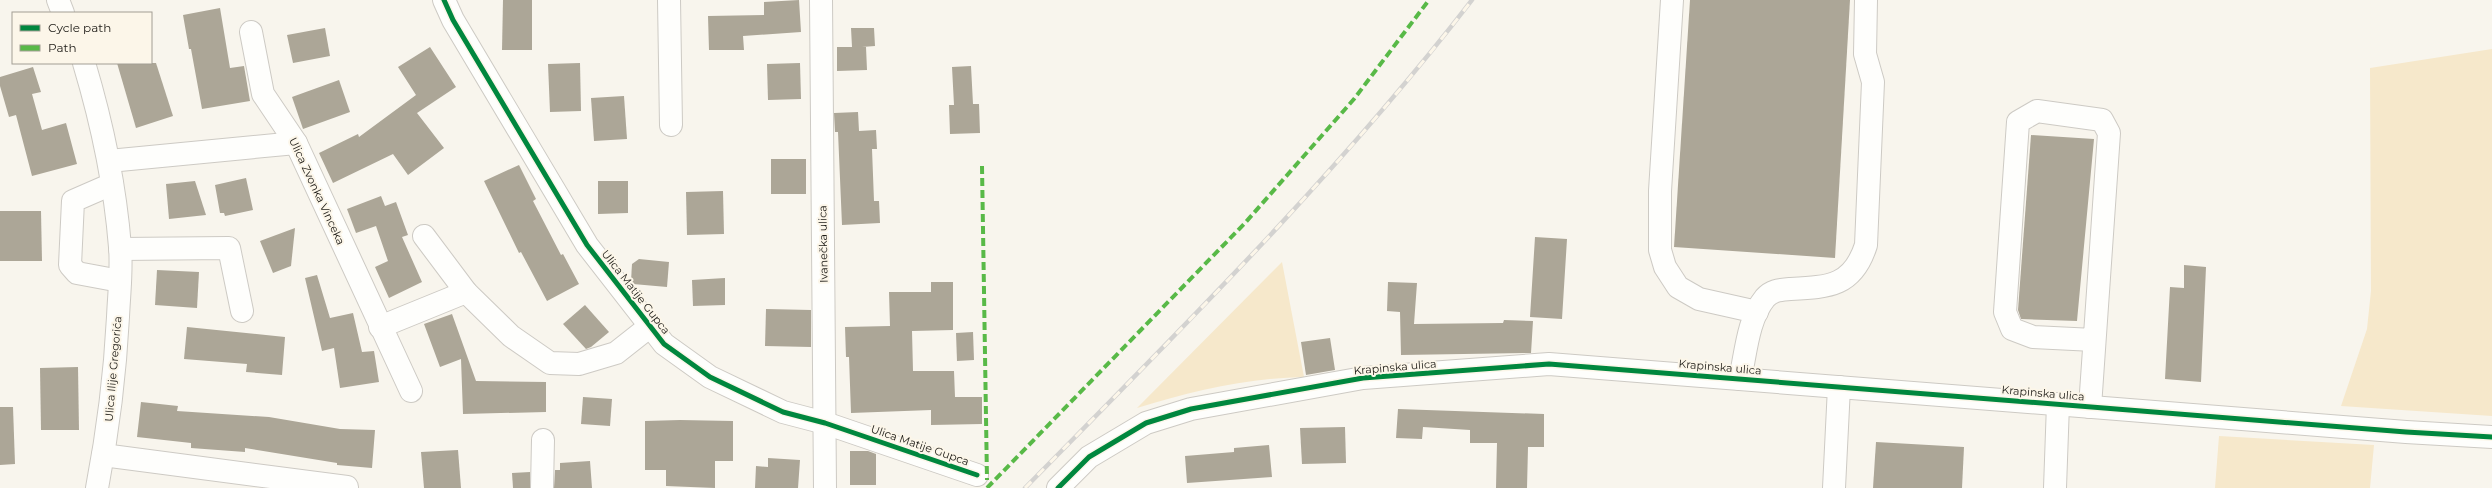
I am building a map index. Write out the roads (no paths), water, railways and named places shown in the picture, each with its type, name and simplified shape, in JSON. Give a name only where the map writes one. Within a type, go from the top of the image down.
[{"type":"street","points":[[58,0],[63,12]]},
{"type":"street","name":"Ulica Matije Gupca","points":[[444,0],[453,20],[587,246],[649,327],[664,344],[710,377],[783,412],[825,423],[977,475]]},
{"type":"street","points":[[669,0],[671,125]]},
{"type":"street","name":"Ivanečka ulica","points":[[821,0],[825,488]]},
{"type":"street","points":[[1672,0],[1660,191],[1660,250],[1665,267],[1678,287],[1698,299],[1757,312]]},
{"type":"street","points":[[1740,379],[1749,335],[1757,312],[1766,297],[1776,290],[1803,288],[1846,279],[1860,263],[1866,245],[1873,82],[1865,54],[1866,0]]},
{"type":"street","name":"Ulica Zvonka Vinceka","points":[[251,32],[264,94],[296,143],[411,391]]},
{"type":"street","name":"Ulica Ilije Gregorića","points":[[84,64],[109,161],[120,249],[120,281],[115,360],[103,455],[97,488]]},
{"type":"street","points":[[2090,407],[2109,133],[2102,120],[2037,111],[2018,122],[2005,312],[2012,330],[2033,337],[2094,340]]},
{"type":"street","points":[[109,161],[296,143]]},
{"type":"street","points":[[112,184],[73,201],[70,265],[77,273],[120,281]]},
{"type":"street","points":[[424,236],[466,292],[511,336],[550,363],[579,364],[616,353],[649,327]]},
{"type":"street","points":[[120,249],[229,248],[242,311]]},
{"type":"street","points":[[380,327],[466,292]]},
{"type":"street","name":"Krapinska ulica","points":[[1058,488],[1089,457],[1146,423],[1191,409],[1363,378],[1549,364],[2406,432],[2492,437]]},
{"type":"street","points":[[1834,488],[1839,386]]},
{"type":"street","points":[[2055,488],[2058,404]]},
{"type":"street","points":[[542,488],[543,440]]},
{"type":"street","points":[[103,455],[347,488]]},
{"type":"railway","points":[[1025,488],[1199,311],[1312,190],[1367,128],[1472,0]]}]
